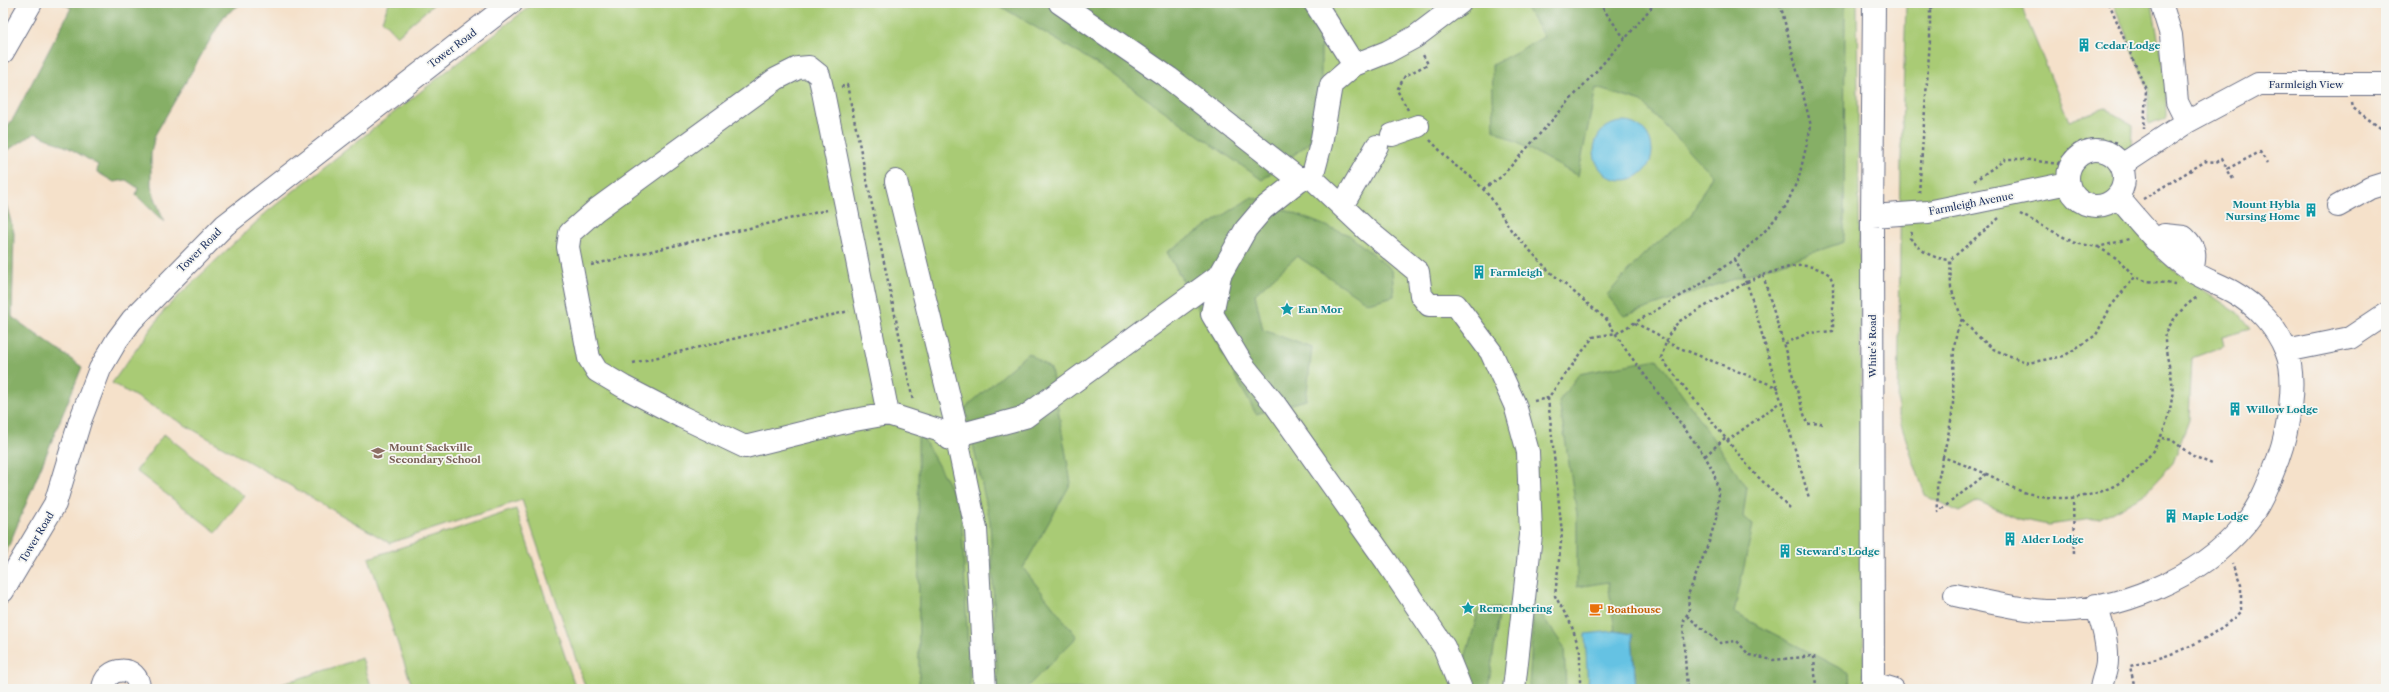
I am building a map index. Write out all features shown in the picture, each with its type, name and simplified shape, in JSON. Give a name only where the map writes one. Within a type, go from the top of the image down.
[{"type":"street","points":[[3,52],[32,3]]},
{"type":"street","name":"Tower Road","points":[[3,590],[56,504],[80,421],[95,381],[110,350],[132,320],[224,225],[511,3]]},
{"type":"street","points":[[1060,3],[1169,78],[1342,206],[1367,230],[1418,272],[1421,295],[1429,304],[1456,305],[1491,352],[1515,405],[1528,452],[1531,535],[1514,689]]},
{"type":"street","points":[[1315,3],[1354,65]]},
{"type":"street","points":[[1460,3],[1414,37],[1387,52],[1354,65],[1331,85],[1321,144],[1306,179],[1263,209],[1246,229],[1220,275],[1212,314],[1218,327],[1242,364],[1274,403],[1395,573],[1444,647],[1461,689]]},
{"type":"street","name":"White's Road","points":[[1873,686],[1872,216],[1874,3]]},
{"type":"street","points":[[2123,155],[2125,176],[2124,187],[2118,197],[2109,204],[2098,207],[2087,205],[2077,199],[2065,172],[2075,158],[2083,152],[2093,149],[2123,155],[2187,122],[2177,102],[2171,35],[2161,3]]},
{"type":"street","points":[[888,414],[868,307],[823,92],[819,75],[809,68],[798,68],[776,79],[581,221],[570,233],[568,247],[589,358],[597,371],[723,438],[745,447],[849,421],[888,414],[938,430],[954,442]]},
{"type":"street","name":"Farmleigh View","points":[[2187,122],[2258,84],[2386,84]]},
{"type":"street","points":[[1342,206],[1385,141],[1418,126]]},
{"type":"street","name":"Farmleigh Avenue","points":[[1872,216],[1918,213],[1980,202],[2065,172]]},
{"type":"street","points":[[896,181],[956,425],[954,442],[976,529],[985,689]]},
{"type":"street","points":[[2338,206],[2370,188],[2386,183]]},
{"type":"street","points":[[1954,595],[2001,605],[2046,611],[2096,605],[2134,596],[2164,586],[2216,554],[2245,524],[2265,493],[2282,449],[2291,397],[2291,370],[2286,351],[2272,326],[2253,305],[2234,292],[2185,277],[2118,197]]},
{"type":"street","points":[[954,442],[962,434],[1025,417],[1220,275]]},
{"type":"street","points":[[2286,351],[2350,338],[2386,314]]},
{"type":"street","points":[[2096,605],[2106,640],[2107,663],[2101,689]]},
{"type":"street","points":[[103,689],[103,683],[110,673],[122,669],[133,674],[137,679],[139,689]]},
{"type":"street","points":[[1873,686],[1893,689]]},
{"type":"path","points":[[1599,3],[1625,39]]},
{"type":"path","points":[[1483,189],[1501,177],[1625,39],[1655,3]]},
{"type":"path","points":[[1515,405],[1548,398],[1593,337],[1617,333],[1701,284],[1735,259],[1764,232],[1786,206],[1799,177],[1811,126],[1780,3]]},
{"type":"path","points":[[1930,3],[1930,40],[1918,221],[1910,238],[1922,252],[1936,258],[1950,260],[1987,227],[2000,217],[2006,215]]},
{"type":"path","points":[[1930,8],[1942,3]]},
{"type":"path","points":[[2109,3],[2146,90],[2143,126],[2145,133],[2149,130]]},
{"type":"path","points":[[1414,37],[1428,64],[1405,76],[1397,90],[1418,126],[1452,164],[1474,179],[1491,198],[1511,230],[1549,271],[1607,320],[1617,333],[1626,350],[1705,456],[1714,473],[1719,494],[1716,515],[1709,542],[1688,595],[1689,610],[1683,623],[1687,689]]},
{"type":"path","points":[[823,92],[847,86],[914,408]]},
{"type":"path","points":[[2350,100],[2354,108],[2386,132]]},
{"type":"path","points":[[1971,183],[2006,159],[2022,159],[2065,172],[2075,144],[2089,138],[2123,155]]},
{"type":"path","points":[[2227,169],[2260,152],[2267,163]]},
{"type":"path","points":[[2142,199],[2206,161],[2216,162],[2222,159],[2233,178]]},
{"type":"path","points":[[572,269],[871,200]]},
{"type":"path","points":[[2013,212],[2024,215],[2075,243],[2098,247],[2118,259],[2135,277],[2146,281],[2185,277]]},
{"type":"path","points":[[2098,247],[2150,234]]},
{"type":"path","points":[[1735,259],[1747,282],[1779,388],[1809,498]]},
{"type":"path","points":[[1950,260],[1951,288],[1962,319],[1976,336],[1995,350],[2028,363],[2064,356],[2096,335],[2111,306],[2135,277]]},
{"type":"path","points":[[1784,344],[1808,333],[1833,331],[1833,283],[1830,275],[1813,265],[1792,265],[1763,275],[1747,282],[1678,322],[1666,341],[1661,358],[1727,441],[1752,470],[1790,508]]},
{"type":"path","points":[[1763,275],[1807,424],[1821,423],[1820,427]]},
{"type":"path","points":[[1943,457],[1986,474],[2026,493],[2051,498],[2073,497],[2095,493],[2121,482],[2147,462],[2162,438],[2173,395],[2165,338],[2174,319],[2190,301],[2201,296]]},
{"type":"path","points":[[633,364],[892,301]]},
{"type":"path","points":[[1962,319],[1958,327],[1953,371],[1952,414],[1937,486],[1938,512],[1986,474]]},
{"type":"path","points":[[1634,323],[1657,334],[1666,341],[1779,388]]},
{"type":"path","points":[[1548,398],[1562,533],[1555,596],[1571,624],[1580,651],[1580,689]]},
{"type":"path","points":[[1727,441],[1779,403],[1783,402]]},
{"type":"path","points":[[1705,456],[1725,438]]},
{"type":"path","points":[[2162,438],[2172,440],[2191,455],[2212,464]]},
{"type":"path","points":[[2073,497],[2074,556]]},
{"type":"path","points":[[2135,689],[2130,666],[2155,660],[2184,650],[2221,627],[2241,611],[2242,585],[2230,559]]},
{"type":"path","points":[[1687,616],[1720,644],[1737,640],[1749,655],[1773,660],[1814,656],[1816,689]]},
{"type":"green space","points":[[62,3],[242,3],[224,16],[155,135],[151,153],[151,187],[164,222],[136,195],[138,188],[126,180],[114,182],[97,172],[98,165],[69,148],[35,133],[3,153],[3,133],[14,117],[71,8]]},
{"type":"green space","points":[[389,3],[435,3],[397,36],[382,20]]},
{"type":"green space","name":"Farmleigh","points":[[534,3],[1857,3],[1864,689],[586,689],[522,500],[390,543],[112,383],[166,308],[268,211]]},
{"type":"green space","points":[[995,3],[1301,3],[1321,33],[1321,85],[1310,142],[1262,180],[1102,67]]},
{"type":"green space","points":[[1523,3],[1845,3],[1844,242],[1624,316],[1607,295],[1642,256],[1691,215],[1712,175],[1642,102],[1596,88],[1578,176],[1494,130],[1492,65],[1544,37]]},
{"type":"green space","points":[[1906,3],[2020,3],[2069,121],[2104,108],[2133,125],[2131,192],[2157,258],[2236,312],[2250,329],[2222,337],[2224,346],[2192,358],[2189,420],[2173,463],[2143,495],[2100,518],[2048,525],[2019,519],[1978,501],[1959,512],[1925,495],[1898,416],[1901,159]]},
{"type":"green space","points":[[2113,3],[2152,3],[2166,85],[2166,118],[2148,124],[2148,88]]},
{"type":"green space","points":[[3,193],[14,233],[12,317],[82,367],[3,560]]},
{"type":"green space","points":[[1252,197],[1349,235],[1392,270],[1394,296],[1368,303],[1297,256],[1255,294],[1263,330],[1312,348],[1306,400],[1256,414],[1167,252]]},
{"type":"green space","points":[[1028,353],[1051,369],[1071,483],[1023,568],[1077,637],[1025,689],[998,689],[990,521],[965,408]]},
{"type":"green space","points":[[1657,359],[1747,487],[1743,517],[1753,525],[1734,613],[1849,673],[1850,689],[1636,689],[1632,634],[1615,631],[1608,582],[1577,587],[1577,514],[1559,401],[1579,374]]},
{"type":"green space","points":[[918,429],[961,507],[970,689],[919,689]]},
{"type":"green space","points":[[164,434],[244,496],[216,532],[136,471]]},
{"type":"green space","points":[[516,509],[576,689],[413,689],[369,558]]},
{"type":"green space","points":[[1534,604],[1564,647],[1566,689],[1529,689]]},
{"type":"green space","points":[[1500,608],[1488,689],[1456,689],[1479,610]]},
{"type":"green space","points":[[362,658],[372,689],[267,689]]},
{"type":"water","points":[[1617,122],[1629,122],[1644,130],[1652,145],[1652,157],[1644,172],[1629,180],[1617,180],[1602,172],[1594,157],[1594,145],[1602,130]]},
{"type":"water","points":[[1615,631],[1632,634],[1636,689],[1588,689],[1585,634]]},
{"type":"place","name":"Cedar Lodge","points":[[2084,45]]},
{"type":"place","name":"Mount Hybla Nursing Home","points":[[2311,210]]},
{"type":"place","name":"Farmleigh","points":[[1479,272]]},
{"type":"place","name":"Ean Mor","points":[[1287,309]]},
{"type":"place","name":"Willow Lodge","points":[[2235,409]]},
{"type":"place","name":"Mount Sackville Secondary School","points":[[378,453]]},
{"type":"place","name":"Maple Lodge","points":[[2171,516]]},
{"type":"place","name":"Alder Lodge","points":[[2010,539]]},
{"type":"place","name":"Steward's Lodge","points":[[1785,551]]},
{"type":"place","name":"Remembering","points":[[1468,608]]},
{"type":"place","name":"Boathouse","points":[[1596,609]]}]
